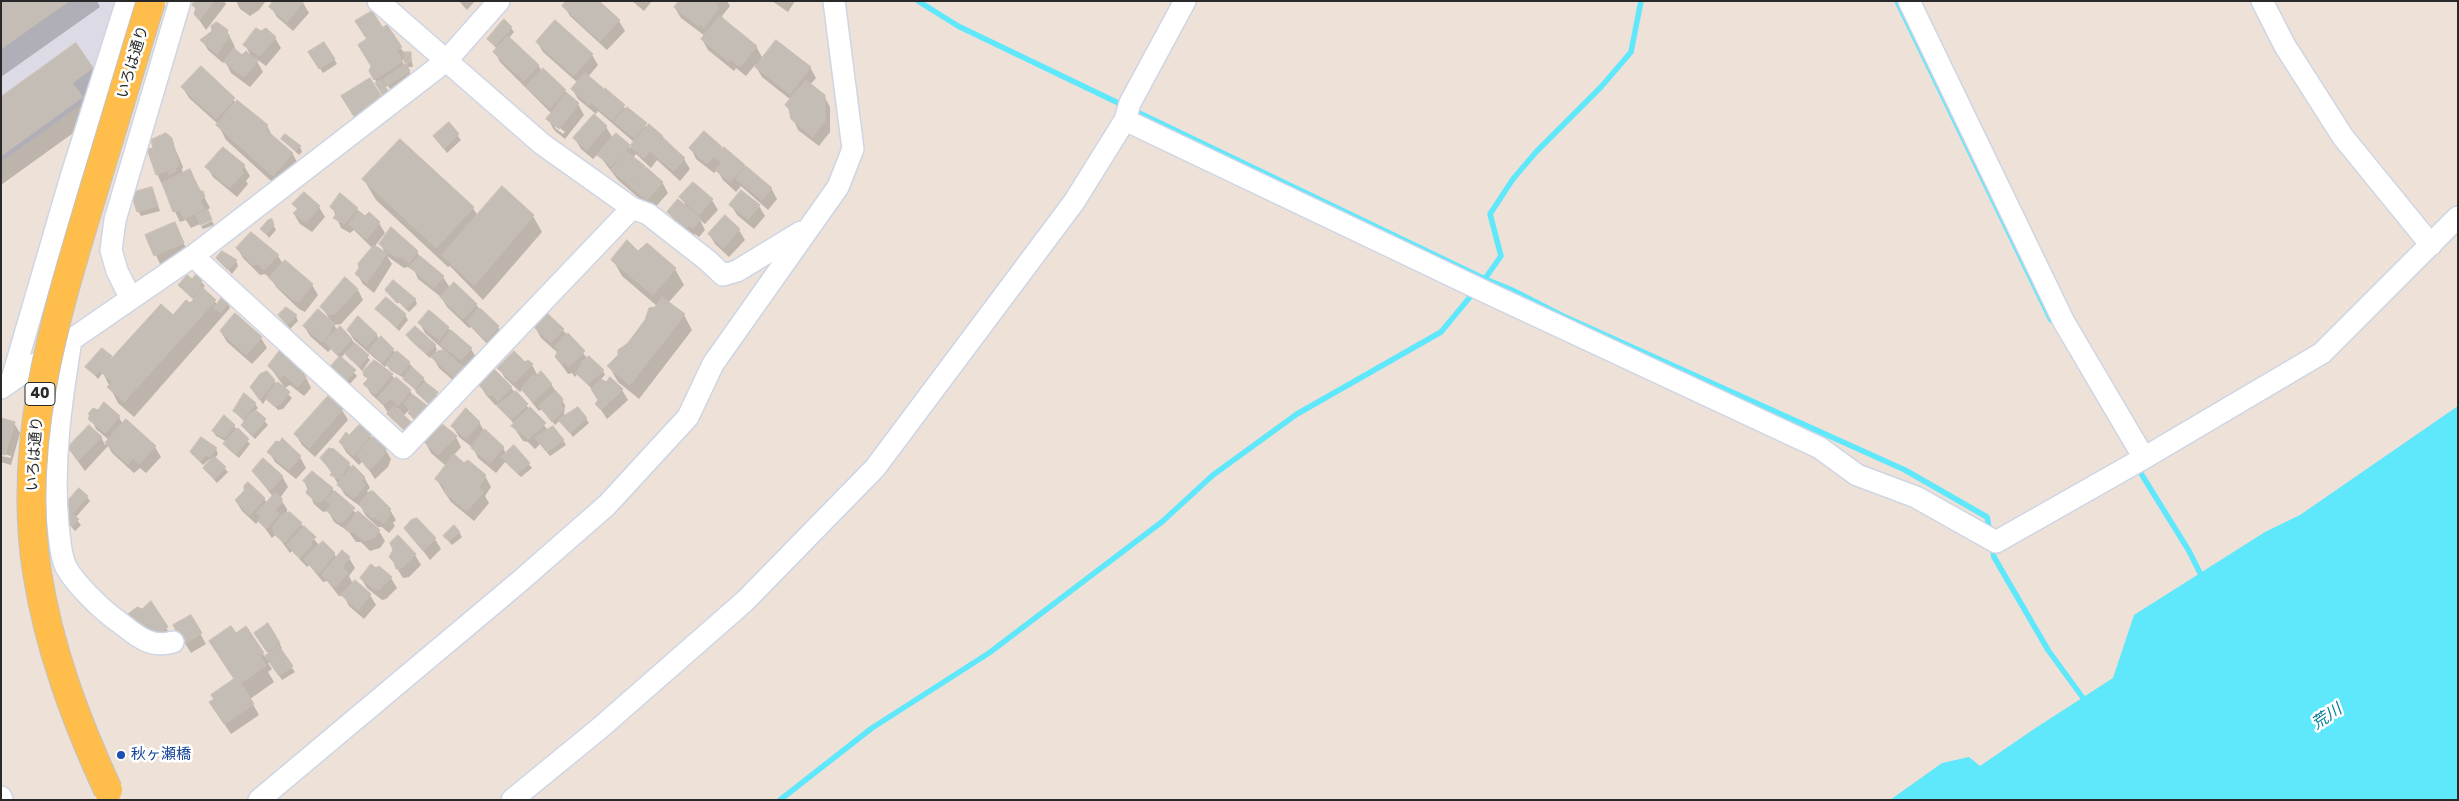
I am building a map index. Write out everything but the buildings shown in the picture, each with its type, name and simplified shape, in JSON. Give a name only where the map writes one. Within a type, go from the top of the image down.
[{"type":"main road","name":"いろは通り","points":[[108,790],[72,707],[50,635],[33,540],[33,449],[42,379],[62,294],[151,1]]},
{"type":"street","points":[[6,384],[127,1]]},
{"type":"street","points":[[131,299],[117,271],[111,250],[115,220],[180,1]]},
{"type":"street","points":[[378,1],[542,144],[632,208],[648,214],[707,260],[722,275],[737,271],[808,228]]},
{"type":"street","points":[[6,384],[193,256],[446,61],[499,1]]},
{"type":"street","points":[[259,800],[519,582],[606,505],[688,417],[713,364],[838,187],[853,149],[834,1]]},
{"type":"street","points":[[512,800],[600,728],[745,601],[875,468],[1074,202],[1127,114],[1185,1]]},
{"type":"street","points":[[1909,1],[2064,322],[2143,459]]},
{"type":"street","points":[[2262,1],[2285,46],[2343,137],[2431,245]]},
{"type":"street","points":[[1127,114],[1488,294],[1820,448],[1857,475],[1916,497],[1996,542],[2143,459],[2322,353],[2458,217]]},
{"type":"street","points":[[193,256],[403,448],[632,208]]},
{"type":"street","points":[[71,340],[57,443],[55,493],[61,548],[66,567],[85,590],[116,620],[140,638],[160,646],[173,642]]},
{"type":"shaded area","points":[[1,1],[121,1],[89,99],[1,162]]},
{"type":"water","name":"荒川","points":[[2458,406],[2458,800],[1890,800],[1942,763],[1969,757],[1980,766],[2113,678],[2134,615],[2265,532],[2300,515]]},
{"type":"waterway","points":[[918,1],[958,26],[1485,279],[1905,470],[1987,517],[1990,532]]},
{"type":"waterway","points":[[1484,280],[1501,256],[1490,214],[1513,179],[1536,152],[1601,87],[1631,52],[1641,1]]},
{"type":"waterway","points":[[1897,1],[2051,320]]},
{"type":"waterway","points":[[780,800],[872,728],[989,653],[1163,521],[1213,475],[1297,414],[1441,332],[1475,291]]},
{"type":"waterway","points":[[2137,467],[2189,551],[2203,579]]},
{"type":"waterway","points":[[1992,546],[1994,557],[2048,650],[2086,702]]},
{"type":"place","name":"秋ヶ瀬橋","points":[[121,755]]}]
